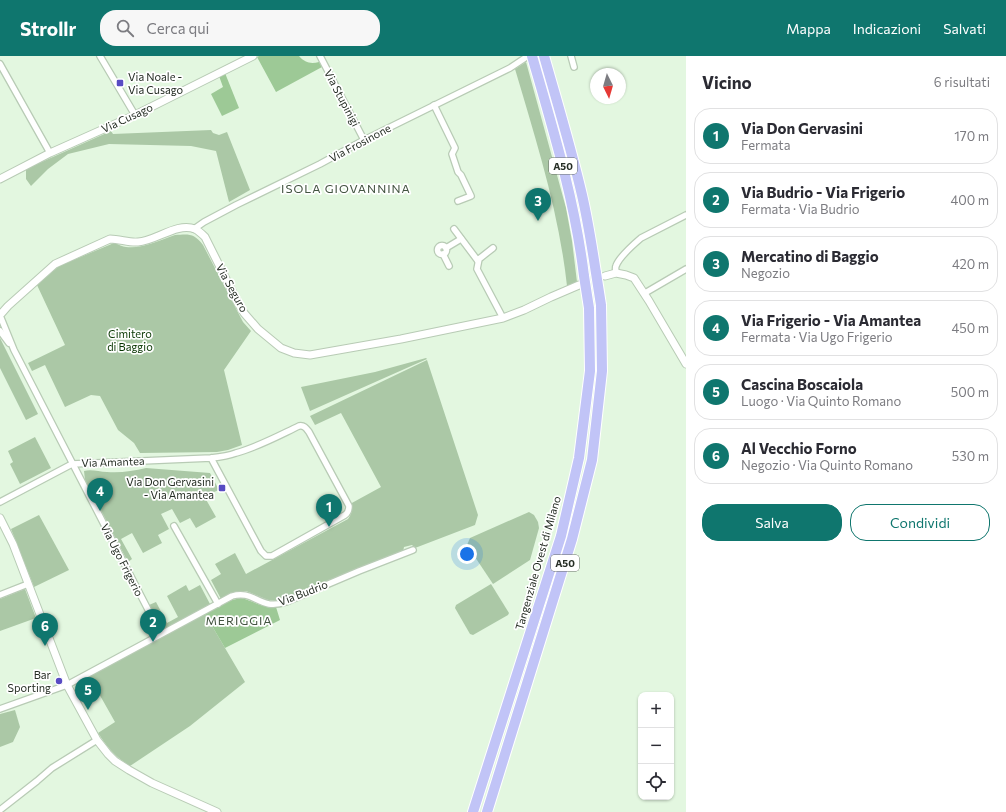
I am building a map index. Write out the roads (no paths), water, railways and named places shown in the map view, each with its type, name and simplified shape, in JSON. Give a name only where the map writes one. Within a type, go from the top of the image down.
[{"type":"highway","name":"A50","points":[[487,812],[572,539],[592,460],[602,371],[600,274],[580,188],[544,56]]},
{"type":"highway","name":"Tangenziale Ovest di Milano","points":[[473,812],[561,536],[579,458],[590,371],[589,308],[581,281],[579,240],[569,191],[530,57]]},
{"type":"street","points":[[100,56],[135,115]]},
{"type":"street","name":"Via Cusago","points":[[0,179],[50,153],[135,115],[244,58],[253,56]]},
{"type":"street","name":"Via Stupinigi","points":[[320,56],[364,140]]},
{"type":"street","points":[[571,56],[574,67]]},
{"type":"street","name":"Via Frosinone","points":[[194,229],[236,205],[530,57]]},
{"type":"street","points":[[0,64],[50,153]]},
{"type":"street","points":[[434,105],[455,148],[452,154],[458,172],[461,175],[471,196],[458,201]]},
{"type":"street","points":[[616,273],[617,265],[622,256],[642,238],[686,215]]},
{"type":"street","points":[[14,350],[1,315],[8,306],[57,263],[110,239],[138,242],[180,228],[194,229]]},
{"type":"street","name":"Via Seguro","points":[[194,229],[205,237],[244,313],[258,329],[281,348],[294,353],[310,354],[393,341],[503,318],[524,310],[581,281]]},
{"type":"street","points":[[454,229],[478,261]]},
{"type":"street","points":[[449,266],[443,254],[437,251],[438,248],[442,245],[446,248],[461,239]]},
{"type":"street","points":[[493,248],[479,259],[477,269],[503,318]]},
{"type":"street","points":[[645,293],[686,268]]},
{"type":"street","points":[[600,274],[616,273],[634,278],[645,293],[686,364]]},
{"type":"street","points":[[0,331],[14,350]]},
{"type":"street","name":"Via Ugo Frigerio","points":[[14,350],[157,627],[158,635]]},
{"type":"street","name":"Via Amantea","points":[[0,502],[72,464],[211,458],[246,450],[302,425],[309,432],[349,506],[348,513],[272,556],[266,556],[263,554],[211,458]]},
{"type":"street","points":[[0,518],[13,544],[67,684],[97,740],[115,761],[129,770],[152,783],[217,812]]},
{"type":"street","points":[[174,526],[218,604]]},
{"type":"street","name":"Via Budrio","points":[[0,709],[67,684],[237,594],[248,595],[268,604],[284,603],[413,550]]},
{"type":"street","points":[[0,595],[28,584]]},
{"type":"street","points":[[0,810],[38,781],[52,768],[97,740]]},
{"type":"place","name":"Via Noale - Via Cusago","points":[[120,83]]},
{"type":"place","name":"Mercatino di Baggio","points":[[538,221]]},
{"type":"place","name":"Via Don Gervasini - Via Amantea","points":[[222,488]]},
{"type":"place","name":"Via Frigerio - Via Amantea","points":[[100,511]]},
{"type":"place","name":"Via Don Gervasini","points":[[329,527]]},
{"type":"place","name":"Via Budrio - Via Frigerio","points":[[153,642]]},
{"type":"place","name":"Al Vecchio Forno","points":[[45,646]]},
{"type":"place","name":"Bar Sporting","points":[[59,681]]},
{"type":"place","name":"Cascina Boscaiola","points":[[88,710]]},
{"type":"district","name":"ISOLA GIOVANNINA","points":[[346,189]]},
{"type":"district","name":"MERIGGIA","points":[[239,621]]},
{"type":"park label","name":"Cimitero di Baggio","points":[[130,340]]}]
